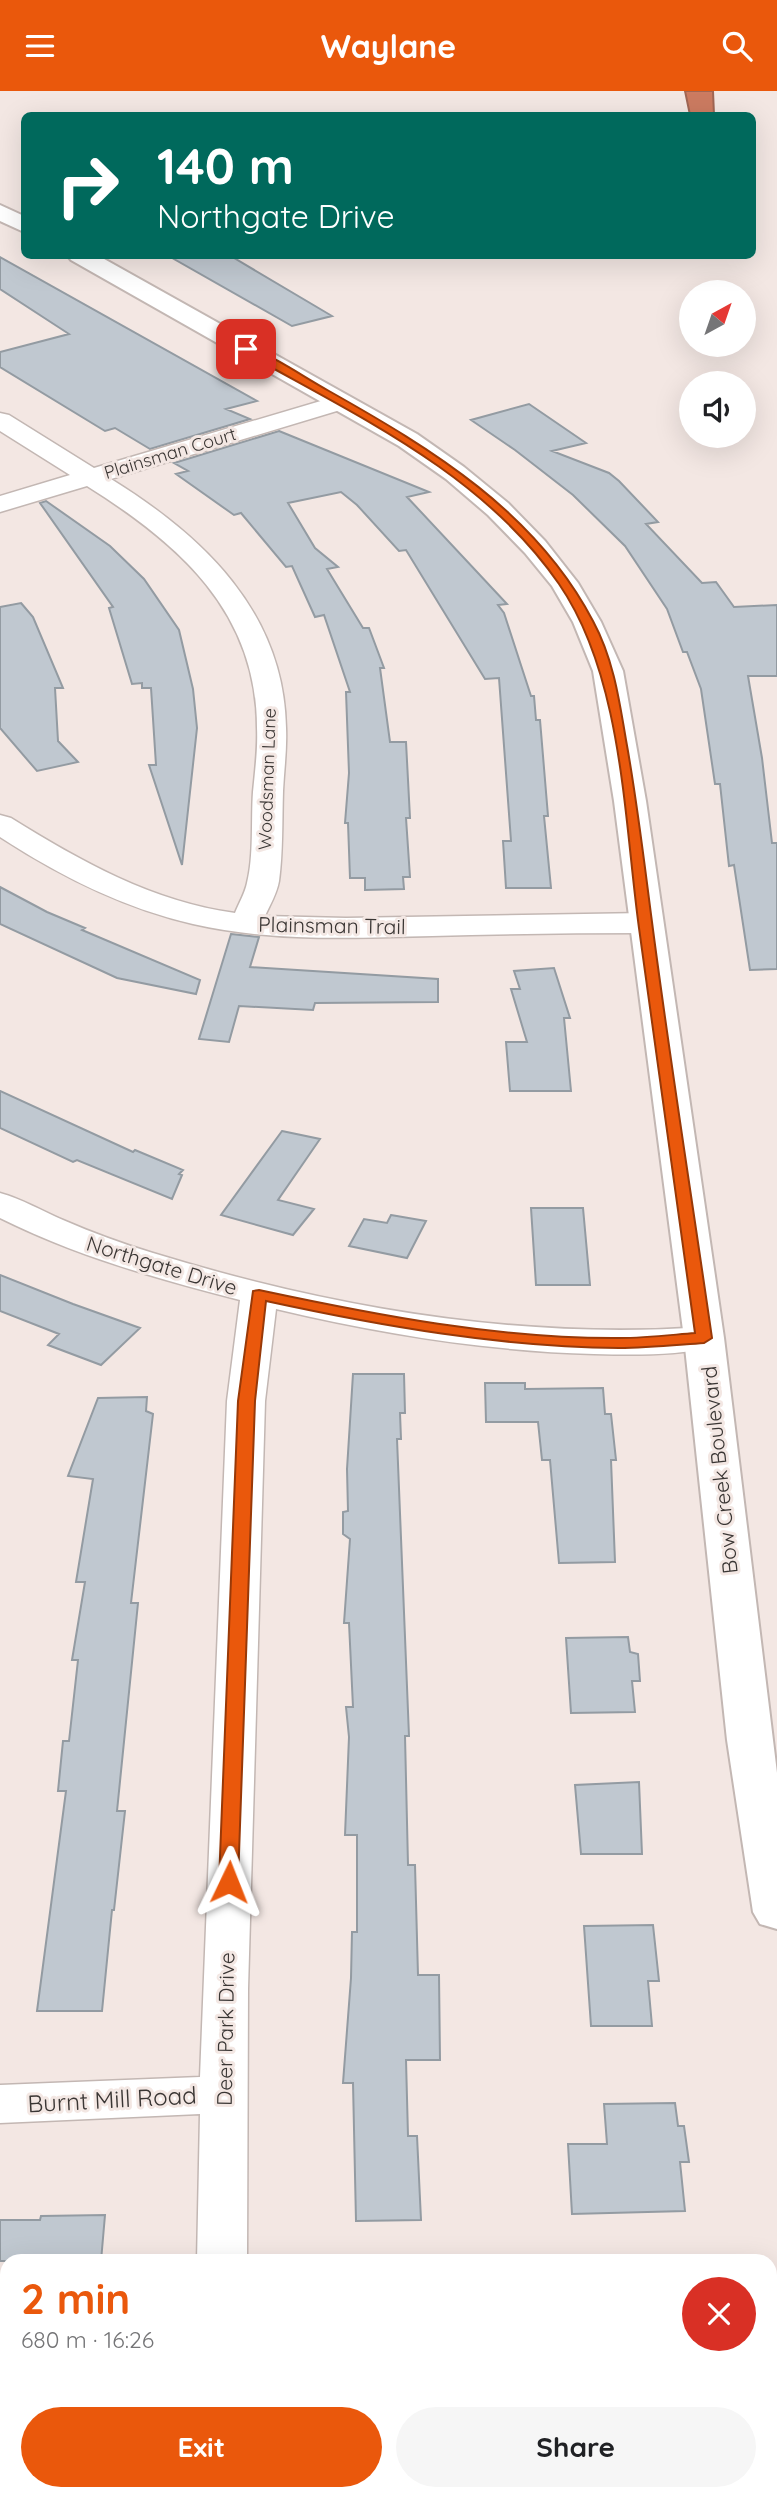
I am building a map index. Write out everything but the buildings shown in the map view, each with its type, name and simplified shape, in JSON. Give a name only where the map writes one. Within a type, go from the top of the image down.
[{"type":"street","points":[[0,212],[21,223]]},
{"type":"street","name":"Bow Creek Boulevard","points":[[86,259],[408,440],[455,473],[498,509],[535,547],[564,583],[587,622],[608,671],[630,801],[704,1338],[749,1740],[777,1912]]},
{"type":"street","name":"Plainsman Court","points":[[0,504],[341,402]]},
{"type":"street","name":"Woodsman Lane","points":[[0,420],[148,513],[212,571],[239,610],[257,649],[268,691],[272,727],[263,883],[246,924]]},
{"type":"street","name":"Plainsman Trail","points":[[0,824],[39,849],[126,893],[166,908],[246,924],[298,928],[645,923]]},
{"type":"street","name":"Northgate Drive","points":[[0,1204],[90,1243],[173,1271],[354,1315],[511,1337],[620,1343],[704,1338]]},
{"type":"street","name":"Deer Park Drive","points":[[222,2254],[225,1976],[246,1401],[259,1294]]},
{"type":"street","name":"Burnt Mill Road","points":[[0,2104],[224,2094]]},
{"type":"shaded area","points":[[685,91],[713,91],[714,112],[689,112]]},
{"type":"route","points":[[229,1882],[246,1401],[259,1294],[354,1315],[431,1328],[511,1337],[620,1343],[704,1338],[630,801],[608,671],[587,622],[564,583],[535,547],[498,509],[455,473],[408,440],[246,349]]}]
